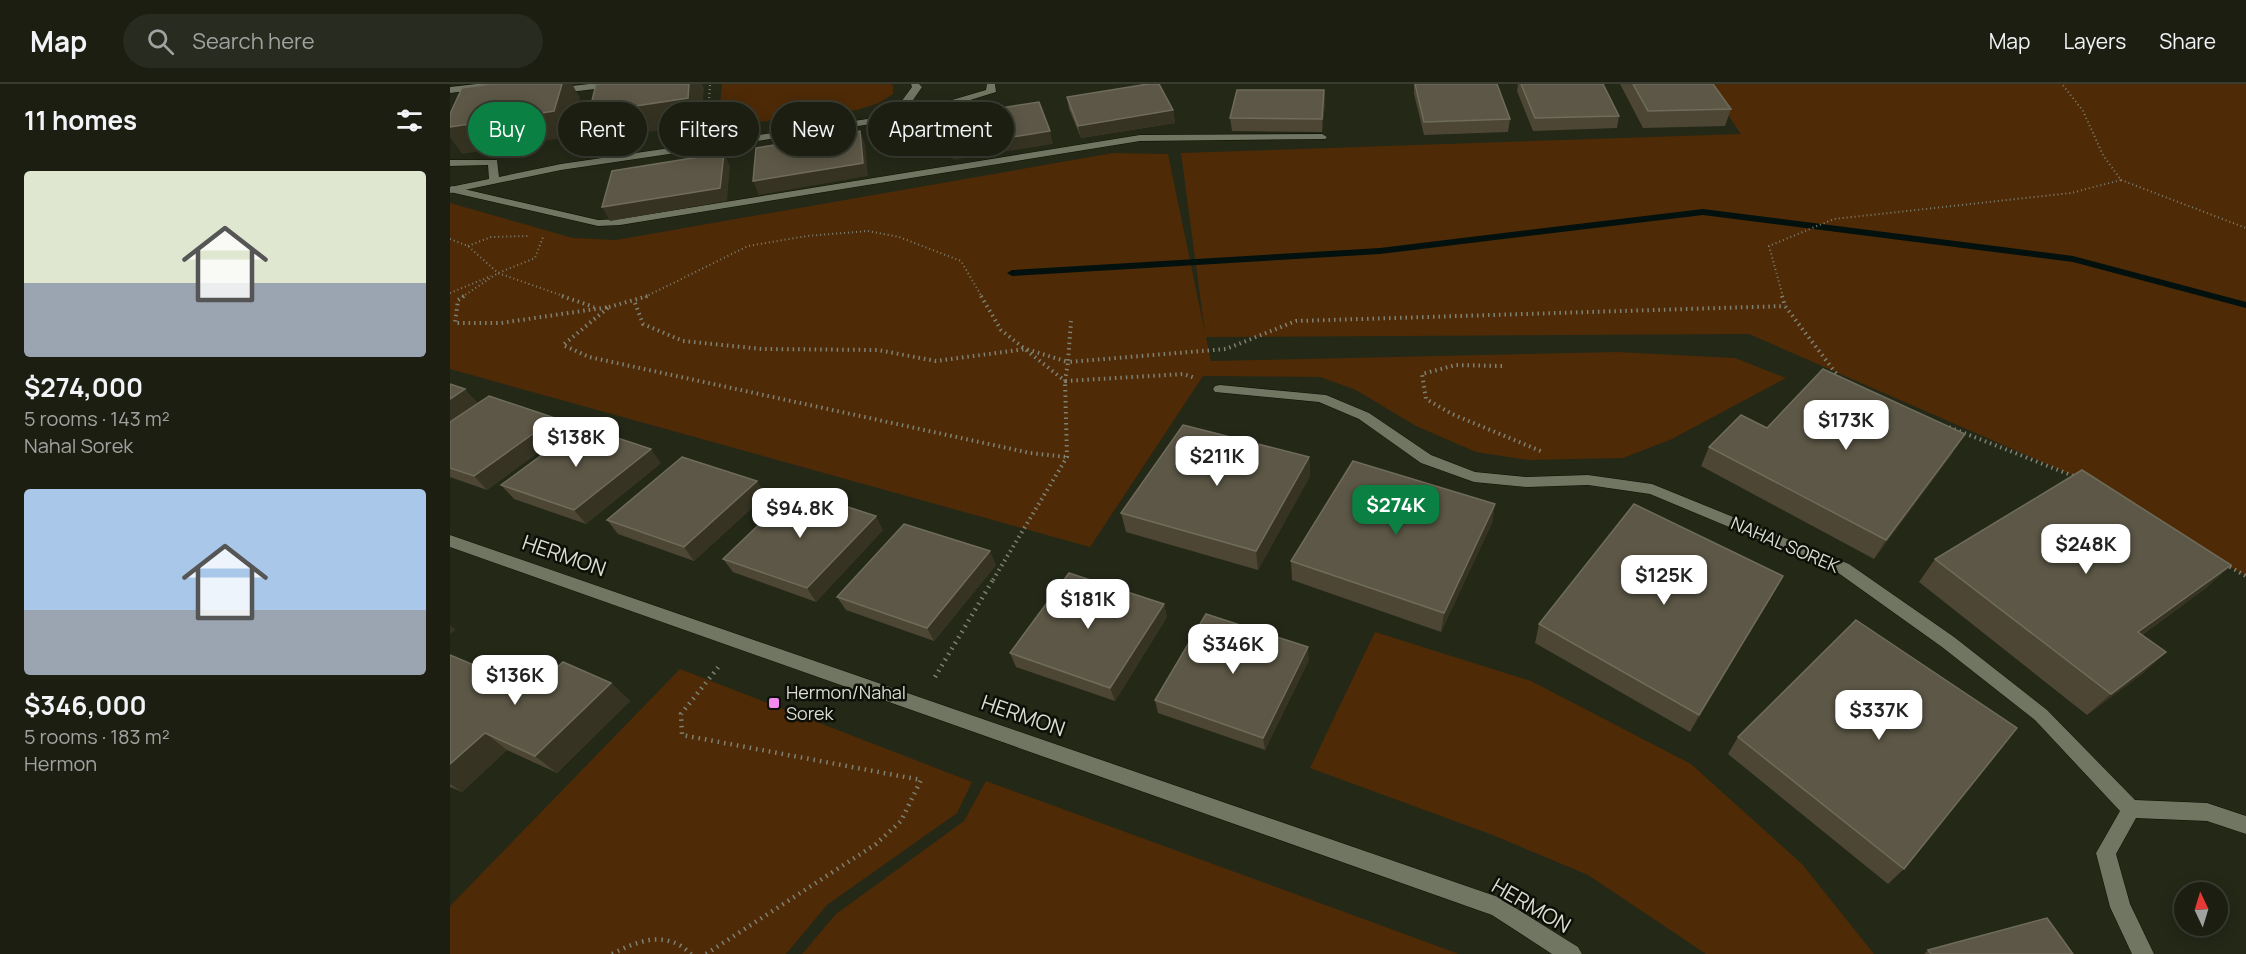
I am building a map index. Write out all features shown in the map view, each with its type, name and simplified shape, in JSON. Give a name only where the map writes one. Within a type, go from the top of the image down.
[{"type":"street","points":[[450,89],[465,84]]},
{"type":"street","points":[[450,89],[500,84]]},
{"type":"street","points":[[544,92],[611,84]]},
{"type":"street","points":[[861,123],[895,111],[912,98],[917,87],[915,84]]},
{"type":"street","points":[[759,138],[912,115],[964,102],[991,92],[991,84]]},
{"type":"street","points":[[451,189],[598,223],[1140,138],[1322,136]]},
{"type":"street","points":[[451,189],[561,167],[659,153]]},
{"type":"street","points":[[450,163],[493,162],[494,179]]},
{"type":"street","name":"NAHAL SOREK","points":[[1220,389],[1321,398],[1364,416],[1426,459],[1474,477],[1527,482],[1588,480],[1652,489],[1843,568],[1948,642],[2041,715],[2131,809]]},
{"type":"street","name":"HERMON","points":[[450,541],[1498,908],[1571,954]]},
{"type":"street","points":[[2144,954],[2120,907],[2106,853],[2131,809],[2207,812],[2246,825]]},
{"type":"path","points":[[709,102],[710,84]]},
{"type":"path","points":[[2062,84],[2083,111],[2103,155],[2121,180],[2246,228]]},
{"type":"path","points":[[1846,387],[1785,306],[1769,246],[1834,219],[2071,193],[2121,180]]},
{"type":"path","points":[[498,273],[458,300],[455,323],[501,323],[635,303],[741,247],[807,236],[878,232],[961,261],[1001,330],[1065,381],[1184,374]]},
{"type":"path","points":[[450,292],[535,258],[544,235],[491,237],[468,246]]},
{"type":"path","points":[[450,239],[468,246],[498,273],[597,308]]},
{"type":"path","points":[[635,303],[643,324],[683,341],[762,349],[878,350],[936,361],[1026,349],[1068,362],[1226,349],[1296,321],[1785,306]]},
{"type":"path","points":[[609,307],[562,345],[589,357],[1030,453],[1067,458]]},
{"type":"path","points":[[919,704],[1067,458],[1065,381],[1071,321]]},
{"type":"path","points":[[1502,366],[1456,365],[1422,374],[1426,399],[1452,414],[1517,439]]},
{"type":"path","points":[[1947,426],[2081,479]]},
{"type":"path","points":[[2215,558],[2246,576]]},
{"type":"path","points":[[706,954],[876,844],[901,820],[921,780],[682,735],[681,714],[739,641]]},
{"type":"path","points":[[612,954],[629,944],[652,939],[673,940],[686,946],[692,954]]},
{"type":"shaded area","points":[[722,84],[893,85],[893,94],[881,102],[868,102],[868,106],[857,110],[856,102],[771,102],[771,121],[759,122],[759,102],[720,102]]},
{"type":"shaded area","points":[[1707,84],[2246,84],[2246,576],[2081,479],[1749,334],[1206,337],[1211,361],[1617,352],[1735,358],[1786,378],[1672,439],[1623,458],[1528,460],[1476,452],[1416,426],[1356,390],[1320,377],[1203,376],[1090,547],[450,369],[450,203],[573,238],[616,240],[1113,153],[1168,154],[1205,333],[1181,153],[1741,134]]},
{"type":"shaded area","points":[[1375,632],[1531,681],[1691,764],[1802,864],[1874,954],[1706,954],[1588,875],[1490,834],[1310,768]]},
{"type":"shaded area","points":[[680,669],[972,782],[957,813],[827,905],[786,954],[450,954],[450,906]]},
{"type":"shaded area","points":[[986,781],[1459,954],[802,954],[836,914],[964,821]]},
{"type":"building","points":[[490,84],[562,84],[554,111],[546,112],[546,102],[468,102],[468,124],[450,127],[450,114],[462,88]]},
{"type":"building","points":[[596,84],[689,84],[688,98],[647,104],[647,102],[592,102]]},
{"type":"building","points":[[1159,84],[1173,110],[1078,126],[1067,97]]},
{"type":"building","points":[[1415,84],[1497,84],[1510,119],[1424,122]]},
{"type":"building","points":[[1521,84],[1603,84],[1619,116],[1535,118]]},
{"type":"building","points":[[1633,84],[1713,84],[1731,109],[1648,111]]},
{"type":"building","points":[[1237,90],[1324,90],[1322,119],[1230,118]]},
{"type":"building","points":[[1039,102],[1050,131],[1014,137],[1014,106]]},
{"type":"building","points":[[860,131],[863,163],[753,181],[755,156],[759,156],[759,148],[771,146],[771,156],[856,156],[856,132]]},
{"type":"building","points":[[705,156],[724,156],[720,188],[602,207],[612,171]]},
{"type":"building","points":[[1823,369],[1965,434],[1886,540],[1709,447],[1741,415],[1767,428]]},
{"type":"building","points":[[450,384],[465,389],[450,399]]},
{"type":"building","points":[[489,396],[555,418],[474,476],[450,468],[450,422]]},
{"type":"building","points":[[1183,425],[1309,457],[1256,551],[1121,513]]},
{"type":"building","points":[[581,426],[651,449],[574,510],[501,485]]},
{"type":"building","points":[[682,457],[757,481],[684,547],[607,520]]},
{"type":"building","points":[[1353,461],[1495,504],[1444,613],[1291,561]]},
{"type":"building","points":[[2082,470],[2231,565],[2138,632],[2166,652],[2111,694],[1935,559]]},
{"type":"building","points":[[795,490],[876,516],[807,588],[723,559]]},
{"type":"building","points":[[1634,504],[1783,576],[1699,715],[1539,624]]},
{"type":"building","points":[[904,524],[990,551],[927,628],[837,597]]},
{"type":"building","points":[[1069,573],[1164,604],[1110,688],[1010,653]]},
{"type":"building","points":[[1206,614],[1308,647],[1263,738],[1155,700]]},
{"type":"building","points":[[1856,620],[2017,728],[1904,869],[1738,737]]},
{"type":"building","points":[[450,655],[533,690],[563,662],[611,683],[535,756],[485,733],[450,764]]},
{"type":"building","points":[[2047,918],[2073,954],[1931,954],[1928,950]]},
{"type":"waterway","points":[[1012,273],[1380,251],[1703,212],[2073,259],[2246,305]]},
{"type":"place","name":"Hermon/Nahal Sorek","points":[[774,703]]}]
